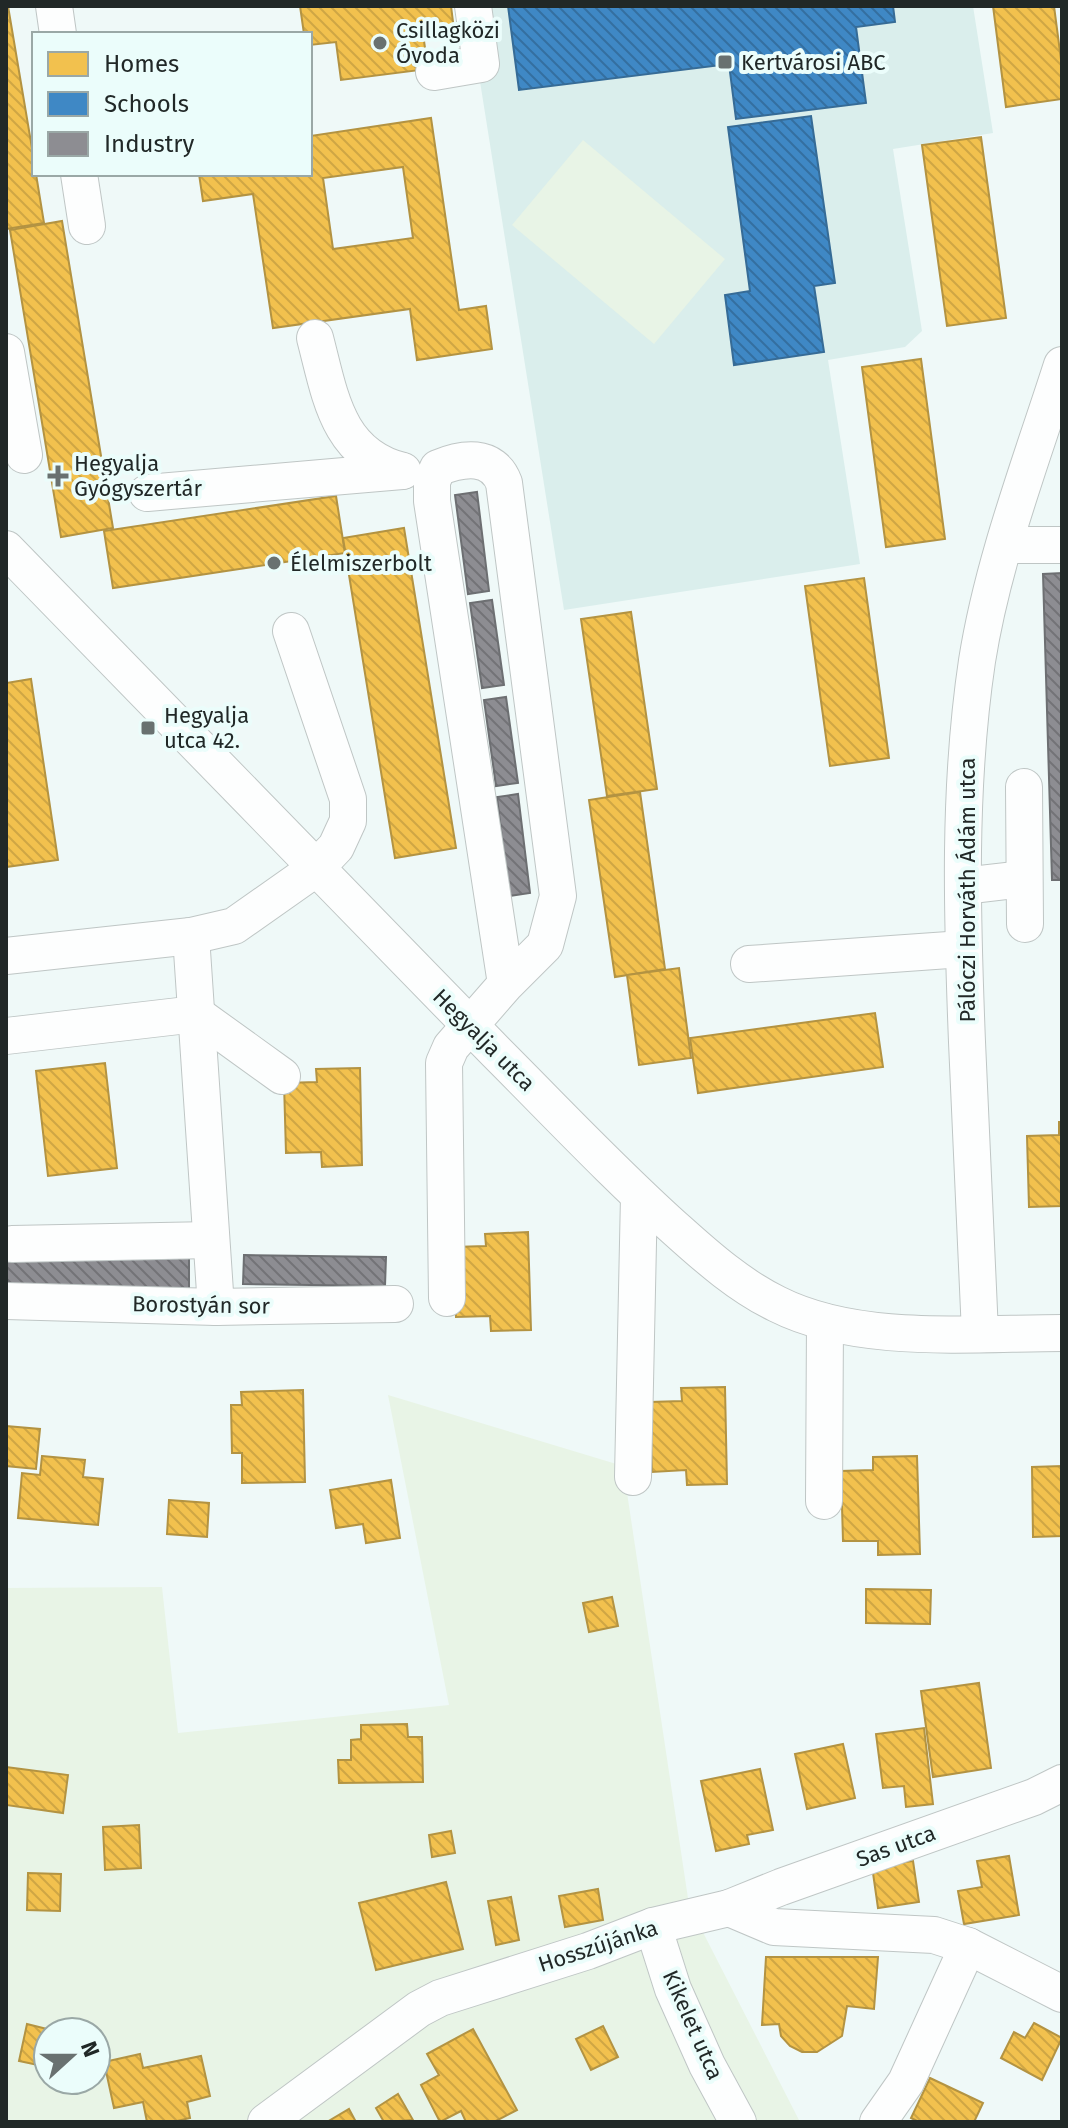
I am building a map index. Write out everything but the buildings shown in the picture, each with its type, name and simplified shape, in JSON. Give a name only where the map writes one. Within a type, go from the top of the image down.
[{"type":"street","points":[[54,6],[58,32]]},
{"type":"street","points":[[434,72],[481,64],[473,6]]},
{"type":"street","points":[[79,176],[87,226]]},
{"type":"street","points":[[315,338],[330,398],[340,423],[370,458],[402,471]]},
{"type":"street","points":[[6,352],[24,455]]},
{"type":"street","name":"Pálóczi Horváth Ádám utca","points":[[980,1333],[963,949],[963,805],[969,721],[978,659],[1005,545],[1062,365]]},
{"type":"street","points":[[147,493],[438,468],[458,460],[492,465],[504,483],[558,896],[545,945],[451,1047],[444,1063],[447,1298]]},
{"type":"street","points":[[438,468],[432,481],[432,501],[506,984]]},
{"type":"street","points":[[1005,545],[1062,545]]},
{"type":"street","name":"Hegyalja utca","points":[[6,549],[315,869],[639,1196],[736,1279],[777,1304],[825,1322],[880,1331],[1062,1333]]},
{"type":"street","points":[[6,956],[191,936],[234,926],[315,869],[336,847],[348,821],[348,799],[291,631]]},
{"type":"street","points":[[1024,787],[1025,924]]},
{"type":"street","points":[[963,886],[1024,879]]},
{"type":"street","points":[[191,936],[216,1307]]},
{"type":"street","points":[[749,964],[963,949]]},
{"type":"street","points":[[6,1036],[196,1014],[282,1076]]},
{"type":"street","points":[[633,1477],[639,1196]]},
{"type":"street","points":[[12,1244],[211,1240]]},
{"type":"street","name":"Borostyán sor","points":[[6,1301],[216,1307],[395,1304]]},
{"type":"street","points":[[824,1501],[825,1322]]},
{"type":"street","name":"Sas utca","points":[[729,1908],[1034,1797],[1062,1783]]},
{"type":"street","points":[[729,1908],[774,1927],[934,1935],[968,1946],[1062,1994]]},
{"type":"street","name":"Hosszújánka","points":[[266,2122],[419,2009],[440,1998],[588,1951],[653,1926],[729,1908]]},
{"type":"street","name":"Kikelet utca","points":[[653,1926],[673,1989],[707,2065],[738,2122]]},
{"type":"street","points":[[878,2122],[906,2082],[968,1946]]},
{"type":"shaded area","points":[[468,6],[973,6],[993,133],[893,149],[922,331],[905,347],[828,360],[860,564],[564,610]]},
{"type":"green space","points":[[583,140],[725,259],[654,344],[512,225]]},
{"type":"green space","points":[[388,1395],[623,1466],[689,1905],[800,2122],[6,2122],[6,1588],[162,1587],[178,1733],[449,1705]]},
{"type":"place","name":"Csillagközi Óvoda","points":[[380,43]]},
{"type":"place","name":"Kertvárosi ABC","points":[[725,62]]},
{"type":"place","name":"Hegyalja Gyógyszertár","points":[[58,476]]},
{"type":"place","name":"Élelmiszerbolt","points":[[274,563]]},
{"type":"place","name":"Hegyalja utca 42.","points":[[148,728]]}]
